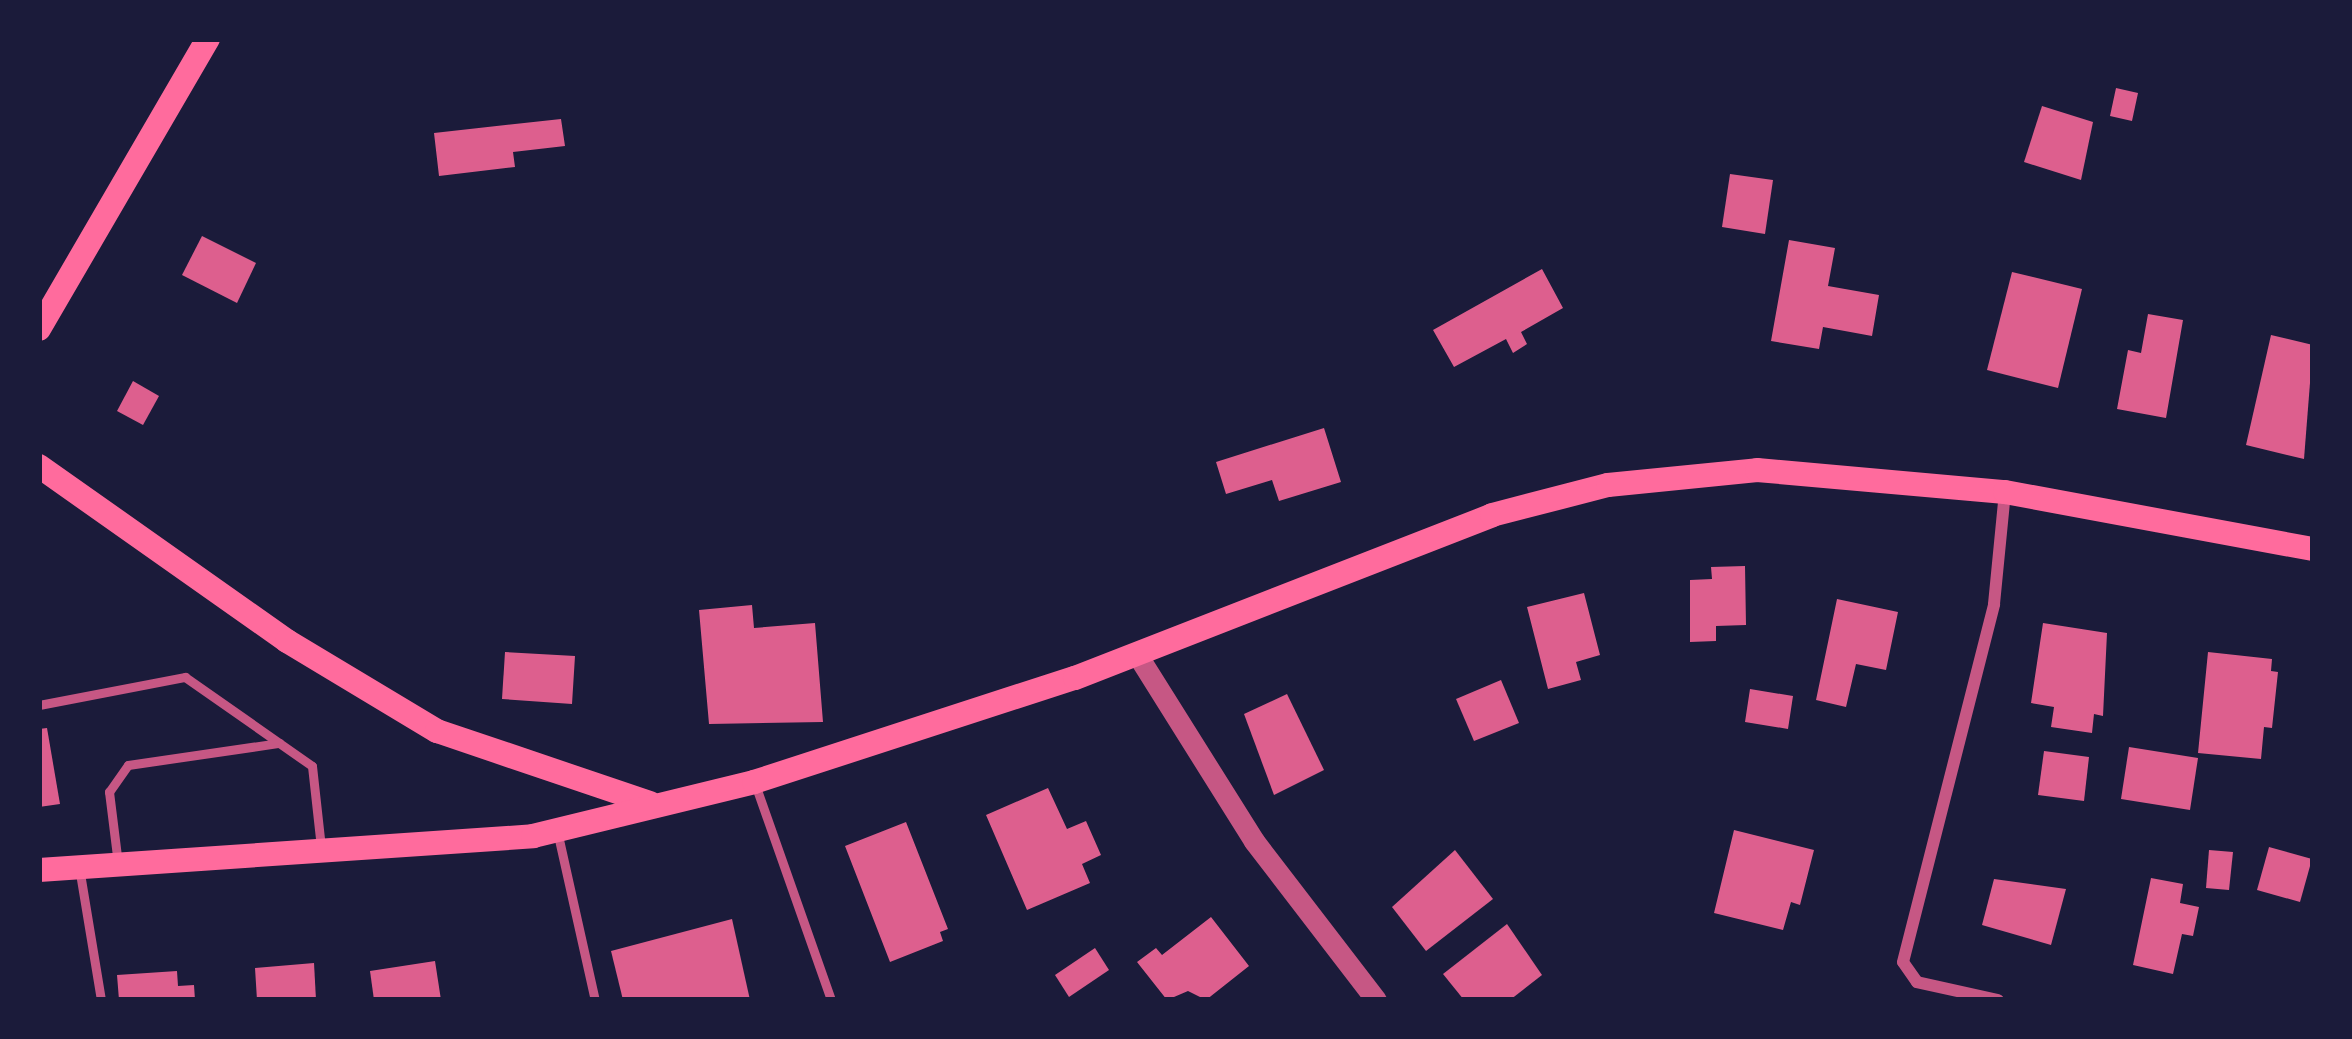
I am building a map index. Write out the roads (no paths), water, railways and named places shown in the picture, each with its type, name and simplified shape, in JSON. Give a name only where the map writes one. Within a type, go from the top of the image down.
[{"type":"main road","points":[[39,329],[208,39]]},
{"type":"main road","points":[[39,466],[287,641],[436,731],[524,767],[652,803]]},
{"type":"main road","points":[[39,870],[322,853],[556,830],[652,803],[754,782],[1138,656],[1492,514],[1608,485],[1757,470],[2006,492],[2313,549]]},
{"type":"street","points":[[1998,1000],[1917,982],[1903,962],[1994,604],[2006,492]]},
{"type":"street","points":[[1138,656],[1254,841],[1376,1000]]},
{"type":"lane","points":[[39,705],[185,677],[312,766],[322,853]]},
{"type":"lane","points":[[118,865],[109,792],[128,765],[279,742]]},
{"type":"lane","points":[[754,782],[831,1000]]},
{"type":"lane","points":[[556,830],[595,1000]]},
{"type":"lane","points":[[79,867],[101,1000]]}]
